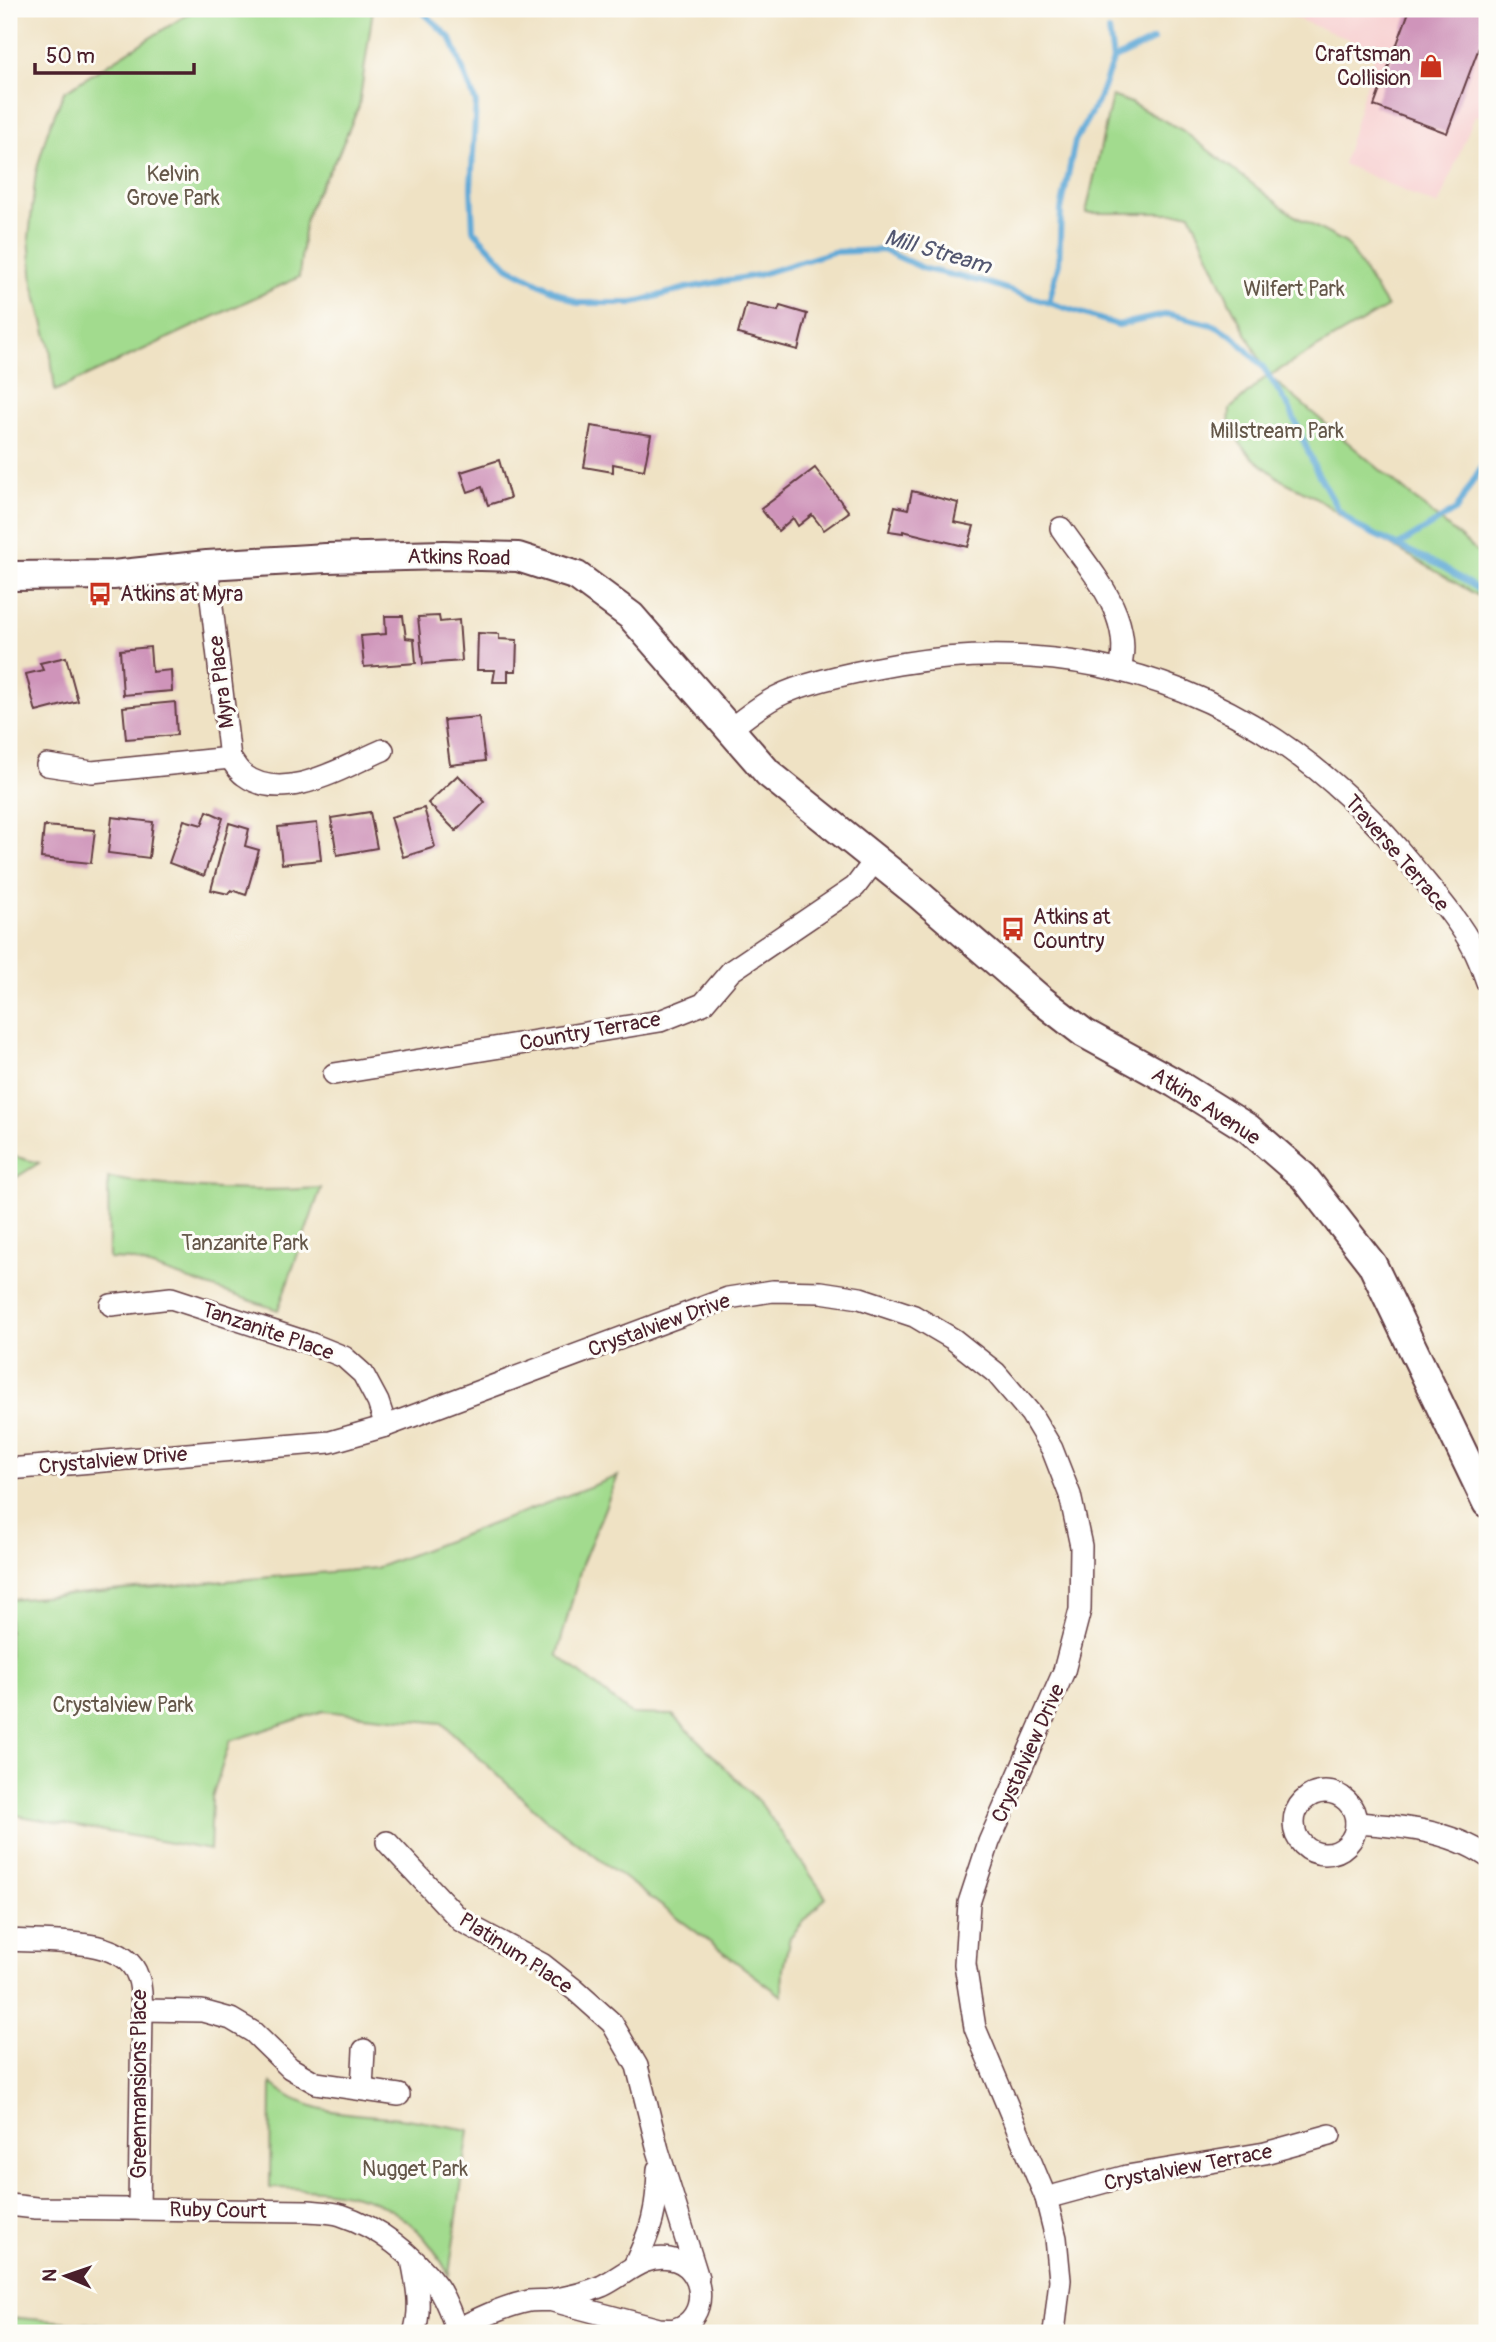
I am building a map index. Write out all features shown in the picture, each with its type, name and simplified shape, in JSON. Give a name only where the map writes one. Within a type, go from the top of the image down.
[{"type":"street","points":[[1061,527],[1103,589],[1121,622],[1125,652],[1120,669]]},
{"type":"street","name":"Atkins Road","points":[[9,576],[113,575],[207,565],[443,555],[518,557],[577,576],[631,616],[768,773],[876,859]]},
{"type":"street","name":"Myra Place","points":[[207,565],[230,758],[243,775],[270,786],[302,785],[383,750]]},
{"type":"street","name":"Traverse Terrace","points":[[729,730],[779,695],[862,671],[922,661],[984,655],[1048,659],[1120,669],[1201,699],[1258,727],[1314,765],[1353,799],[1391,839],[1472,946],[1487,982]]},
{"type":"street","name":"Myra Place","points":[[47,765],[92,772],[230,758]]},
{"type":"street","name":"Country Terrace","points":[[334,1073],[660,1021],[703,1004],[731,971],[855,887],[876,859]]},
{"type":"street","name":"Atkins Avenue","points":[[876,859],[1040,999],[1084,1033],[1175,1083],[1249,1129],[1304,1177],[1372,1264],[1487,1503]]},
{"type":"street","name":"Crystalview Drive","points":[[9,1469],[330,1442],[386,1426],[674,1316],[728,1298],[773,1291],[821,1292],[860,1298],[914,1316],[953,1339],[996,1373],[1031,1414],[1052,1449],[1070,1495],[1081,1546],[1080,1609],[1064,1671],[989,1842],[969,1903],[965,1964],[975,2028],[1046,2198],[1056,2238],[1060,2280],[1054,2333]]},
{"type":"street","name":"Tanzanite Place","points":[[111,1305],[171,1298],[344,1357],[363,1374],[378,1402],[386,1426]]},
{"type":"street","points":[[1356,1823],[1423,1830],[1476,1848],[1487,1856]]},
{"type":"street","name":"Platinum Place","points":[[387,1842],[461,1921],[542,1964],[612,2023],[637,2066],[658,2150],[698,2278]]},
{"type":"street","name":"Greenmansions Place","points":[[9,1940],[98,1945],[129,1961],[138,1978],[142,2010],[139,2209]]},
{"type":"street","points":[[142,2010],[202,2011],[231,2019],[253,2032],[290,2068],[316,2083],[399,2095]]},
{"type":"street","points":[[362,2089],[364,2050]]},
{"type":"street","name":"Crystalview Terrace","points":[[1046,2198],[1127,2176],[1265,2153],[1329,2135]]},
{"type":"street","name":"Platinum Place","points":[[634,2266],[650,2232],[657,2204],[658,2150]]},
{"type":"street","name":"Ruby Court","points":[[9,2205],[36,2208],[309,2211],[339,2214],[371,2227],[393,2242],[412,2260],[438,2287],[454,2331]]},
{"type":"street","points":[[454,2331],[502,2309],[598,2287],[620,2277],[634,2266],[651,2260],[671,2259],[686,2266],[698,2278],[700,2296],[696,2311],[687,2323],[674,2329],[659,2329],[550,2300]]},
{"type":"street","points":[[412,2260],[418,2290],[419,2319],[414,2333]]},
{"type":"shaded area","points":[[996,9],[1139,9],[1080,20]]},
{"type":"shaded area","points":[[1272,9],[1487,9],[1487,119],[1475,115],[1438,206],[1343,164],[1376,50]]},
{"type":"green space","name":"Kelvin Grove Park","points":[[196,9],[373,9],[359,106],[305,221],[299,277],[55,391],[50,348],[33,284],[29,238],[36,172],[47,133],[64,92]]},
{"type":"green space","name":"Wilfert Park","points":[[1112,96],[1182,130],[1293,215],[1346,243],[1387,307],[1269,376],[1487,560],[1487,601],[1346,519],[1315,497],[1281,480],[1242,446],[1229,426],[1230,409],[1268,375],[1230,303],[1190,213],[1086,213]]},
{"type":"green space","points":[[9,1155],[39,1163],[9,1182]]},
{"type":"green space","name":"Tanzanite Park","points":[[108,1178],[214,1189],[321,1188],[278,1310],[132,1260],[109,1259]]},
{"type":"green space","name":"Crystalview Park","points":[[618,1476],[582,1564],[557,1655],[631,1714],[673,1715],[761,1804],[826,1897],[790,1937],[783,1969],[782,1996],[544,1818],[442,1723],[323,1711],[230,1741],[212,1798],[210,1850],[9,1814],[9,1600],[376,1568]]},
{"type":"green space","name":"Nugget Park","points":[[271,2083],[300,2102],[332,2111],[408,2119],[469,2130],[449,2275],[433,2248],[415,2228],[396,2213],[374,2202],[327,2191],[270,2188]]},
{"type":"green space","points":[[19,2318],[102,2325],[125,2333],[9,2333],[9,2320]]},
{"type":"building","name":"Craftsman Collision","points":[[1410,9],[1487,9],[1487,26],[1447,133],[1374,106]]},
{"type":"building","points":[[746,304],[778,311],[780,306],[807,314],[798,350],[738,334]]},
{"type":"building","points":[[591,426],[651,435],[644,470],[613,464],[613,472],[584,467]]},
{"type":"building","points":[[499,460],[510,498],[488,505],[482,487],[468,492],[461,472]]},
{"type":"building","points":[[815,468],[849,512],[824,530],[812,515],[798,526],[793,518],[778,531],[761,509]]},
{"type":"building","points":[[912,491],[958,503],[954,522],[974,526],[968,547],[903,531],[889,531],[895,506],[908,509]]},
{"type":"building","points":[[385,616],[403,616],[406,638],[414,639],[416,663],[364,667],[361,636],[386,634]]},
{"type":"building","points":[[439,616],[440,622],[459,620],[462,661],[423,664],[418,617]]},
{"type":"building","points":[[478,633],[499,634],[499,639],[517,640],[516,671],[508,671],[508,682],[493,682],[495,670],[477,670]]},
{"type":"building","points":[[150,647],[152,672],[171,670],[172,691],[123,695],[120,650]]},
{"type":"building","points":[[66,657],[78,701],[36,712],[26,674],[43,670],[40,663]]},
{"type":"building","points":[[175,702],[177,735],[126,739],[123,707]]},
{"type":"building","points":[[479,717],[485,761],[450,765],[444,720]]},
{"type":"building","points":[[458,775],[485,802],[456,831],[428,803]]},
{"type":"building","points":[[424,808],[435,847],[403,857],[391,817]]},
{"type":"building","points":[[207,811],[223,818],[204,876],[169,863],[184,820],[202,825]]},
{"type":"building","points":[[370,812],[377,848],[337,855],[331,818]]},
{"type":"building","points":[[112,817],[153,822],[149,858],[108,853]]},
{"type":"building","points":[[229,823],[249,829],[245,846],[259,850],[246,895],[231,890],[229,894],[211,890]]},
{"type":"building","points":[[317,823],[321,860],[282,864],[278,827]]},
{"type":"building","points":[[44,826],[95,830],[91,863],[41,858]]},
{"type":"waterway","name":"Mill Stream","points":[[420,9],[451,39],[476,103],[471,187],[473,230],[508,267],[578,303],[632,303],[687,288],[758,275],[833,252],[883,250],[925,269],[988,283],[1118,325],[1169,314],[1213,325],[1232,335],[1263,367],[1290,409],[1316,470],[1338,509],[1356,526],[1441,566],[1487,595]]},
{"type":"waterway","points":[[1109,31],[1113,60]]},
{"type":"waterway","points":[[1049,302],[1059,263],[1061,210],[1075,141],[1099,99],[1113,60],[1153,40]]},
{"type":"waterway","points":[[1397,546],[1456,510],[1487,457]]},
{"type":"place","name":"Craftsman Collision","points":[[1431,66]]},
{"type":"place","name":"Atkins at Myra","points":[[100,594]]},
{"type":"place","name":"Atkins at Country","points":[[1013,929]]},
{"type":"park label","name":"Millstream Park","points":[[1277,431]]}]
